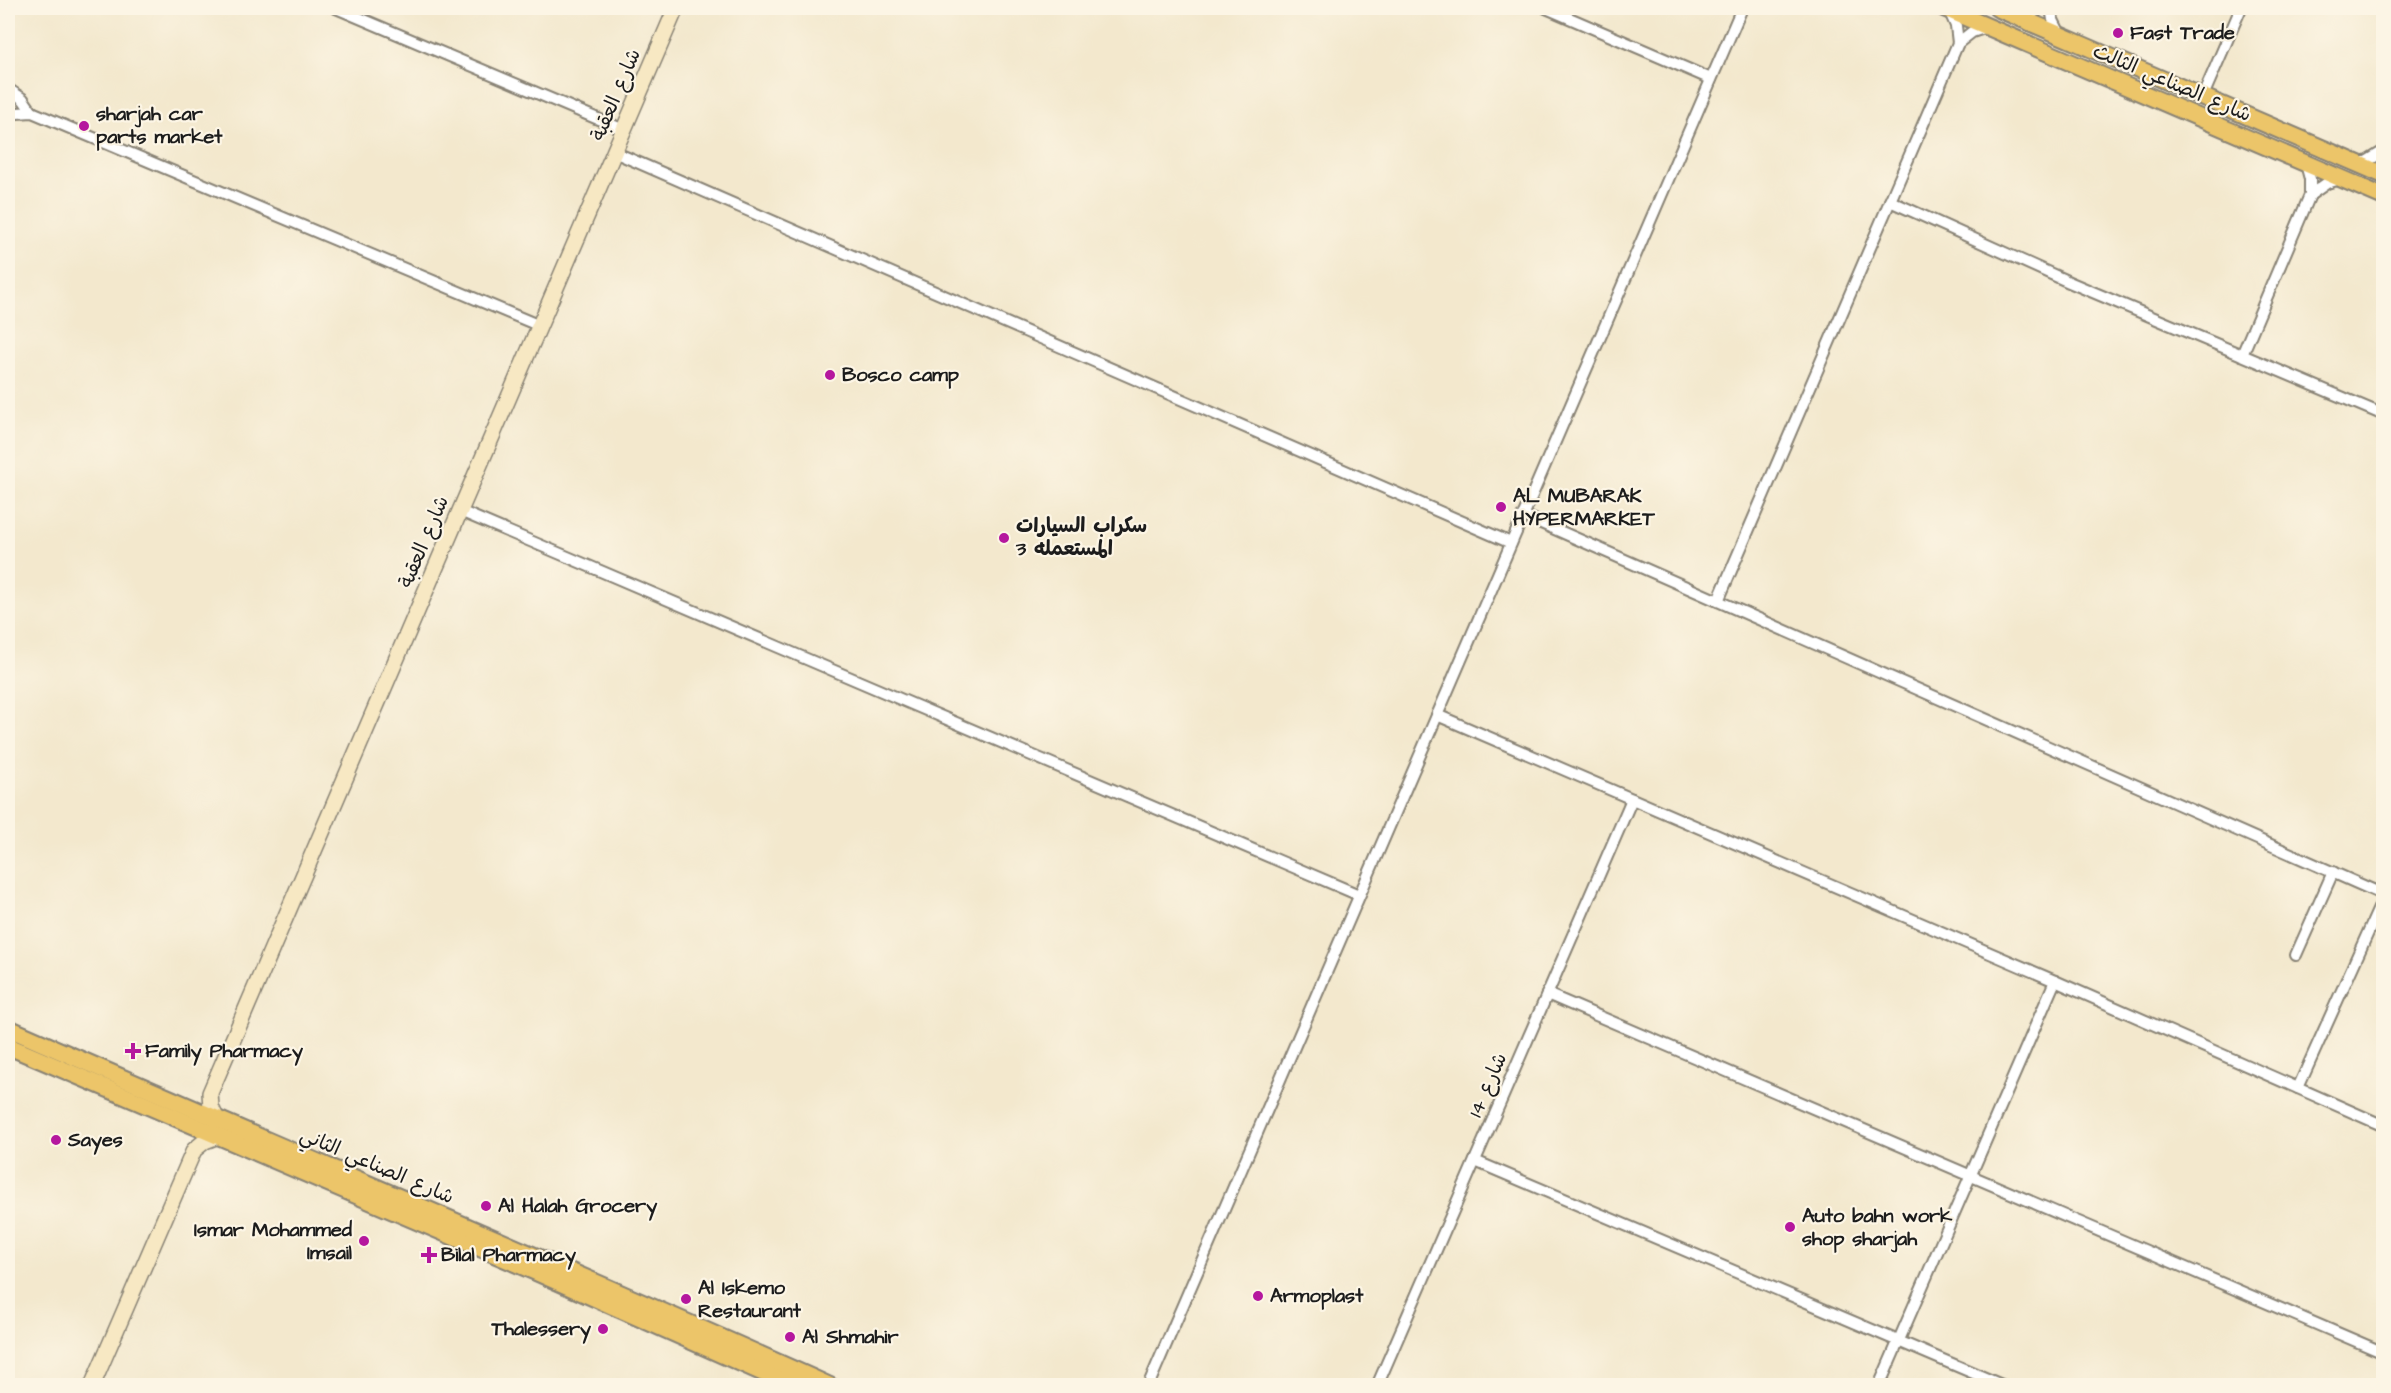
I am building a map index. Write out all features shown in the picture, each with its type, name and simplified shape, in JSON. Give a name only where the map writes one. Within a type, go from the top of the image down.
[{"type":"main road","name":"شارع الصناعي الثالث","points":[[1997,8],[2384,175]]},
{"type":"main road","name":"شارع الصناعي الثالث","points":[[1947,9],[2384,197]]},
{"type":"main road","name":"شارع الصناعي الثاني","points":[[8,1028],[184,1106],[218,1128],[793,1386]]},
{"type":"main road","name":"شارع الصناعي الثاني","points":[[8,1046],[188,1124],[218,1128],[638,1299],[830,1386]]},
{"type":"street","points":[[336,8],[624,130]]},
{"type":"street","name":"شارع العقبة","points":[[210,1093],[676,8]]},
{"type":"street","points":[[1546,8],[1711,79]]},
{"type":"street","points":[[1148,1386],[1742,8]]},
{"type":"street","points":[[2018,16],[2026,16],[2041,8]]},
{"type":"street","points":[[2051,8],[2053,20],[2060,34]]},
{"type":"street","points":[[2203,96],[2241,8]]},
{"type":"street","points":[[1947,9],[1956,26],[1958,43]]},
{"type":"street","points":[[1718,601],[1958,43],[1972,32],[1989,27]]},
{"type":"street","points":[[8,89],[23,99],[32,112]]},
{"type":"street","points":[[8,110],[32,112],[540,326]]},
{"type":"street","points":[[2356,162],[2366,162],[2384,151]]},
{"type":"street","points":[[614,152],[1511,543]]},
{"type":"street","points":[[2242,355],[2310,195],[2310,179],[2306,164]]},
{"type":"street","points":[[2310,195],[2327,183],[2340,179]]},
{"type":"street","points":[[1890,201],[2069,282],[2384,415]]},
{"type":"street","points":[[460,511],[1359,896]]},
{"type":"street","points":[[1523,515],[2384,896],[2298,1088]]},
{"type":"street","points":[[1437,715],[2055,981],[2384,1126]]},
{"type":"street","name":"شارع 14","points":[[1377,1386],[1632,799]]},
{"type":"street","points":[[2296,955],[2333,872]]},
{"type":"street","points":[[1879,1386],[2055,981]]},
{"type":"street","points":[[1547,994],[2384,1353]]},
{"type":"street","points":[[92,1386],[194,1150],[218,1128],[211,1107],[210,1093],[184,1106]]},
{"type":"street","points":[[188,1124],[194,1150]]},
{"type":"street","points":[[1475,1161],[2004,1386]]},
{"type":"place","name":"Fast Trade","points":[[2118,33]]},
{"type":"place","name":"sharjah car parts market","points":[[84,126]]},
{"type":"place","name":"Bosco camp","points":[[830,375]]},
{"type":"place","name":"AL MUBARAK HYPERMARKET","points":[[1501,507]]},
{"type":"place","name":"سكراب السيارات المستعمله 3","points":[[1004,538]]},
{"type":"place","name":"Family Pharmacy","points":[[133,1051]]},
{"type":"place","name":"Sayes","points":[[56,1140]]},
{"type":"place","name":"Al Halah Grocery","points":[[486,1206]]},
{"type":"place","name":"Auto bahn work shop sharjah","points":[[1790,1227]]},
{"type":"place","name":"Ismar Mohammed Imsail","points":[[364,1241]]},
{"type":"place","name":"Bilal Pharmacy","points":[[429,1255]]},
{"type":"place","name":"Armoplast","points":[[1258,1296]]},
{"type":"place","name":"Al Iskemo Restaurant","points":[[686,1299]]},
{"type":"place","name":"Thalessery","points":[[603,1329]]},
{"type":"place","name":"Al Shmahir","points":[[790,1337]]}]
